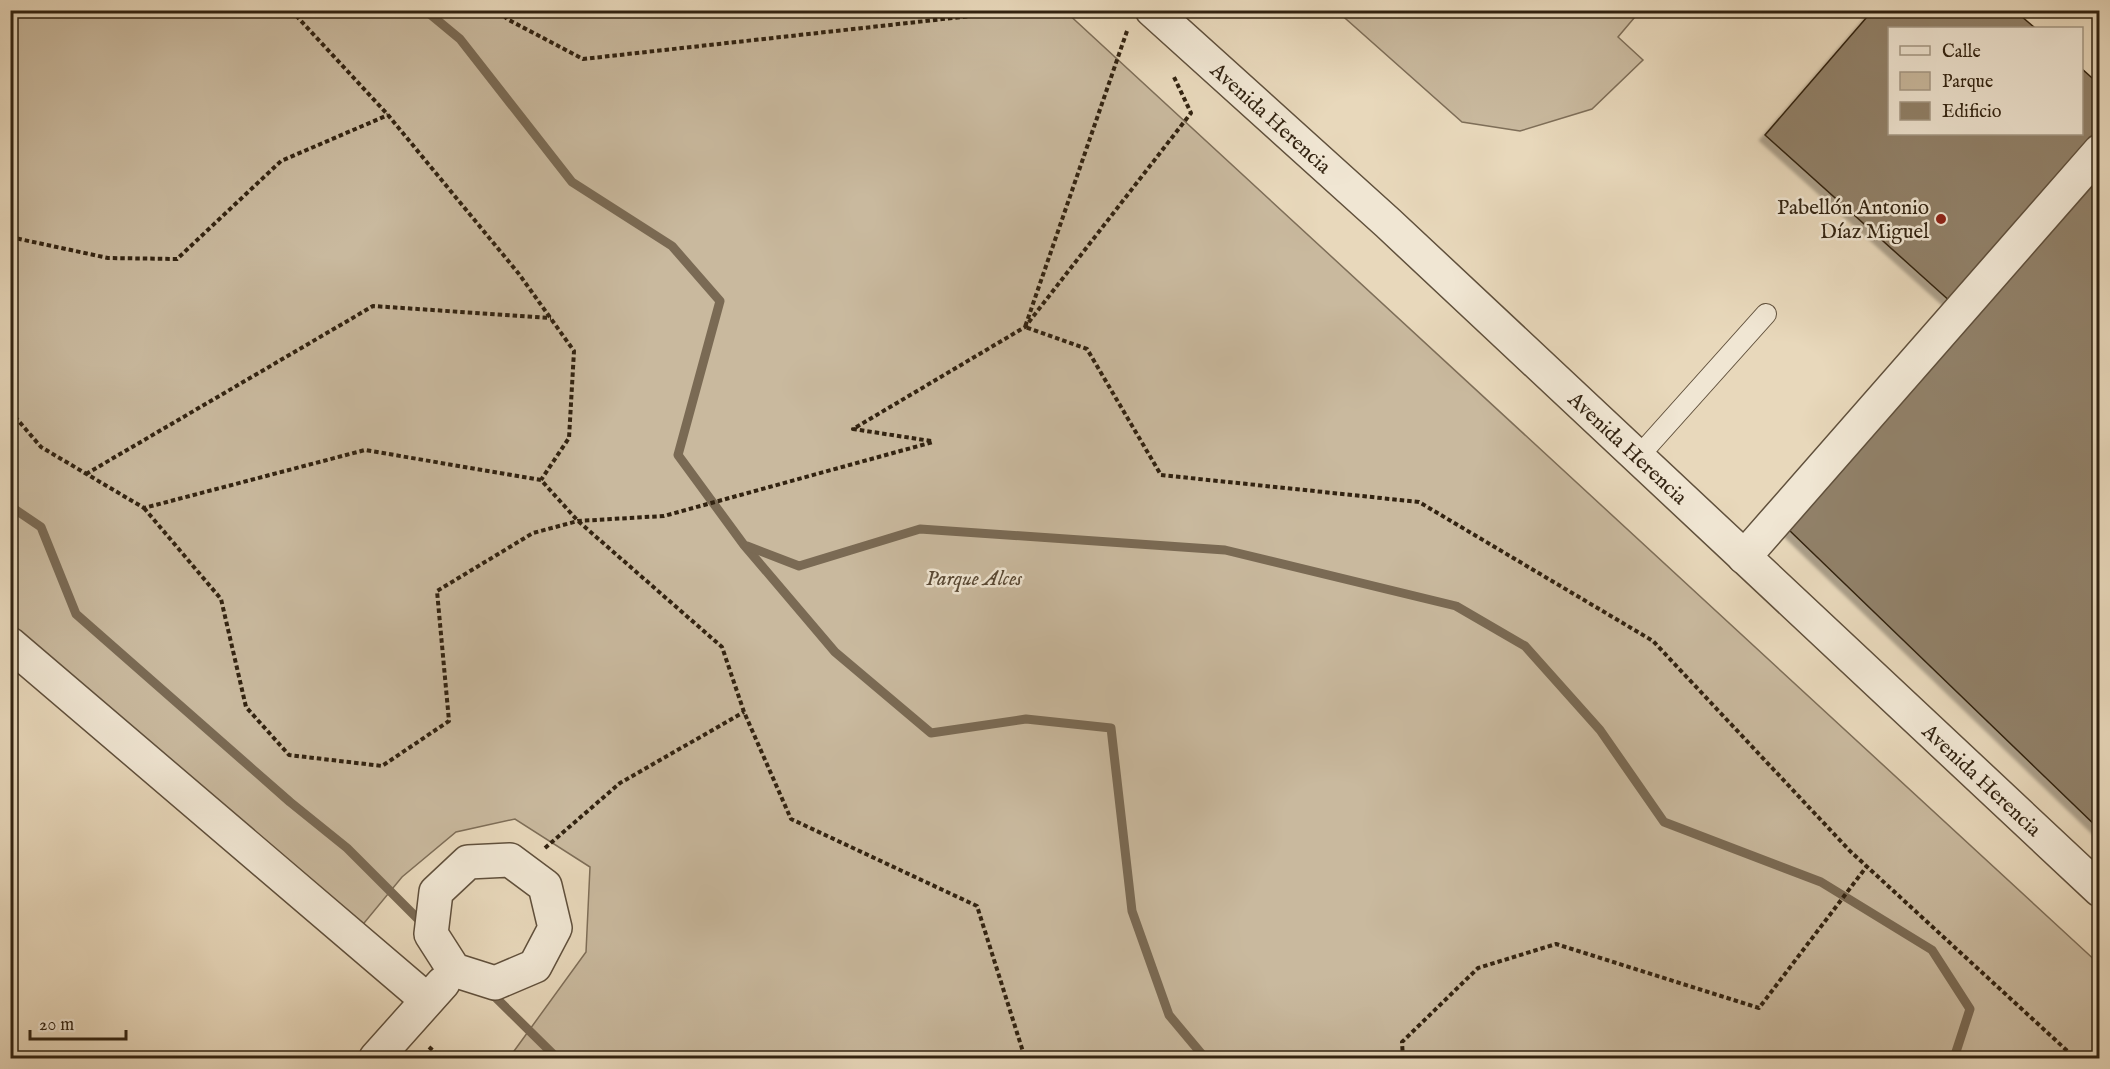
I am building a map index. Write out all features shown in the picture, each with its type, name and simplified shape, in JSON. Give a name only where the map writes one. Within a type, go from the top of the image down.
[{"type":"street","name":"Avenida Herencia","points":[[1141,16],[1388,223],[2100,890]]},
{"type":"street","points":[[1744,557],[2100,151]]},
{"type":"street","points":[[10,644],[427,1000]]},
{"type":"street","points":[[510,860],[545,886],[555,928],[535,966],[495,983],[454,970],[430,934],[436,892],[468,862],[510,860]]},
{"type":"street","points":[[376,1059],[454,970]]},
{"type":"lane","points":[[1638,457],[1766,314]]},
{"type":"path","points":[[291,10],[388,115],[519,273],[574,351],[569,438],[542,480]]},
{"type":"path","points":[[499,10],[507,18],[583,59],[1025,10]]},
{"type":"path","points":[[1025,327],[1141,16]]},
{"type":"path","points":[[10,411],[41,447],[144,508],[221,599],[246,707],[289,755],[382,766],[449,721],[437,591],[533,533],[578,521],[664,516],[933,442],[853,429],[1025,327],[1191,113],[1172,72]]},
{"type":"path","points":[[10,237],[108,258],[177,259],[281,161],[388,115]]},
{"type":"path","points":[[86,474],[373,306],[551,318]]},
{"type":"path","points":[[1025,327],[1087,350],[1161,475],[1419,502],[1653,641],[1850,850],[2075,1059]]},
{"type":"path","points":[[144,508],[365,450],[542,480],[578,521],[722,647],[744,712],[791,819],[977,906],[1025,1059]]},
{"type":"path","points":[[522,869],[620,783],[744,712]]},
{"type":"path","points":[[1403,1059],[1402,1042],[1478,968],[1556,944],[1759,1008],[1868,866]]},
{"type":"green space","name":"Parque Alces","points":[[11,11],[1065,11],[2099,964],[2099,1058],[509,1058],[586,952],[590,867],[515,819],[456,832],[402,877],[360,928],[11,626]]},
{"type":"green space","points":[[1337,11],[1640,11],[1618,37],[1643,60],[1592,109],[1520,131],[1462,122]]},
{"type":"building","name":"Pabellón Antonio Díaz Miguel","points":[[1873,10],[2014,10],[2034,27],[1888,27],[1888,135],[2083,135],[2083,70],[2100,85],[2100,132],[1952,303],[1765,135]]},
{"type":"building","points":[[2100,169],[2100,830],[1789,530]]},
{"type":"waterway","points":[[425,10],[460,39],[572,182],[672,246],[720,301],[678,455],[744,545],[835,652],[931,733],[1026,719],[1111,728],[1132,911],[1169,1015],[1205,1058]]},
{"type":"waterway","points":[[10,506],[41,527],[76,614],[290,802],[347,848],[424,925]]},
{"type":"waterway","points":[[747,546],[799,566],[920,529],[1225,550],[1456,606],[1525,646],[1600,730],[1664,822],[1821,882],[1932,950],[1970,1009],[1954,1058]]},
{"type":"waterway","points":[[488,990],[557,1058]]},
{"type":"place","name":"Pabellón Antonio Díaz Miguel","points":[[1941,219]]}]
